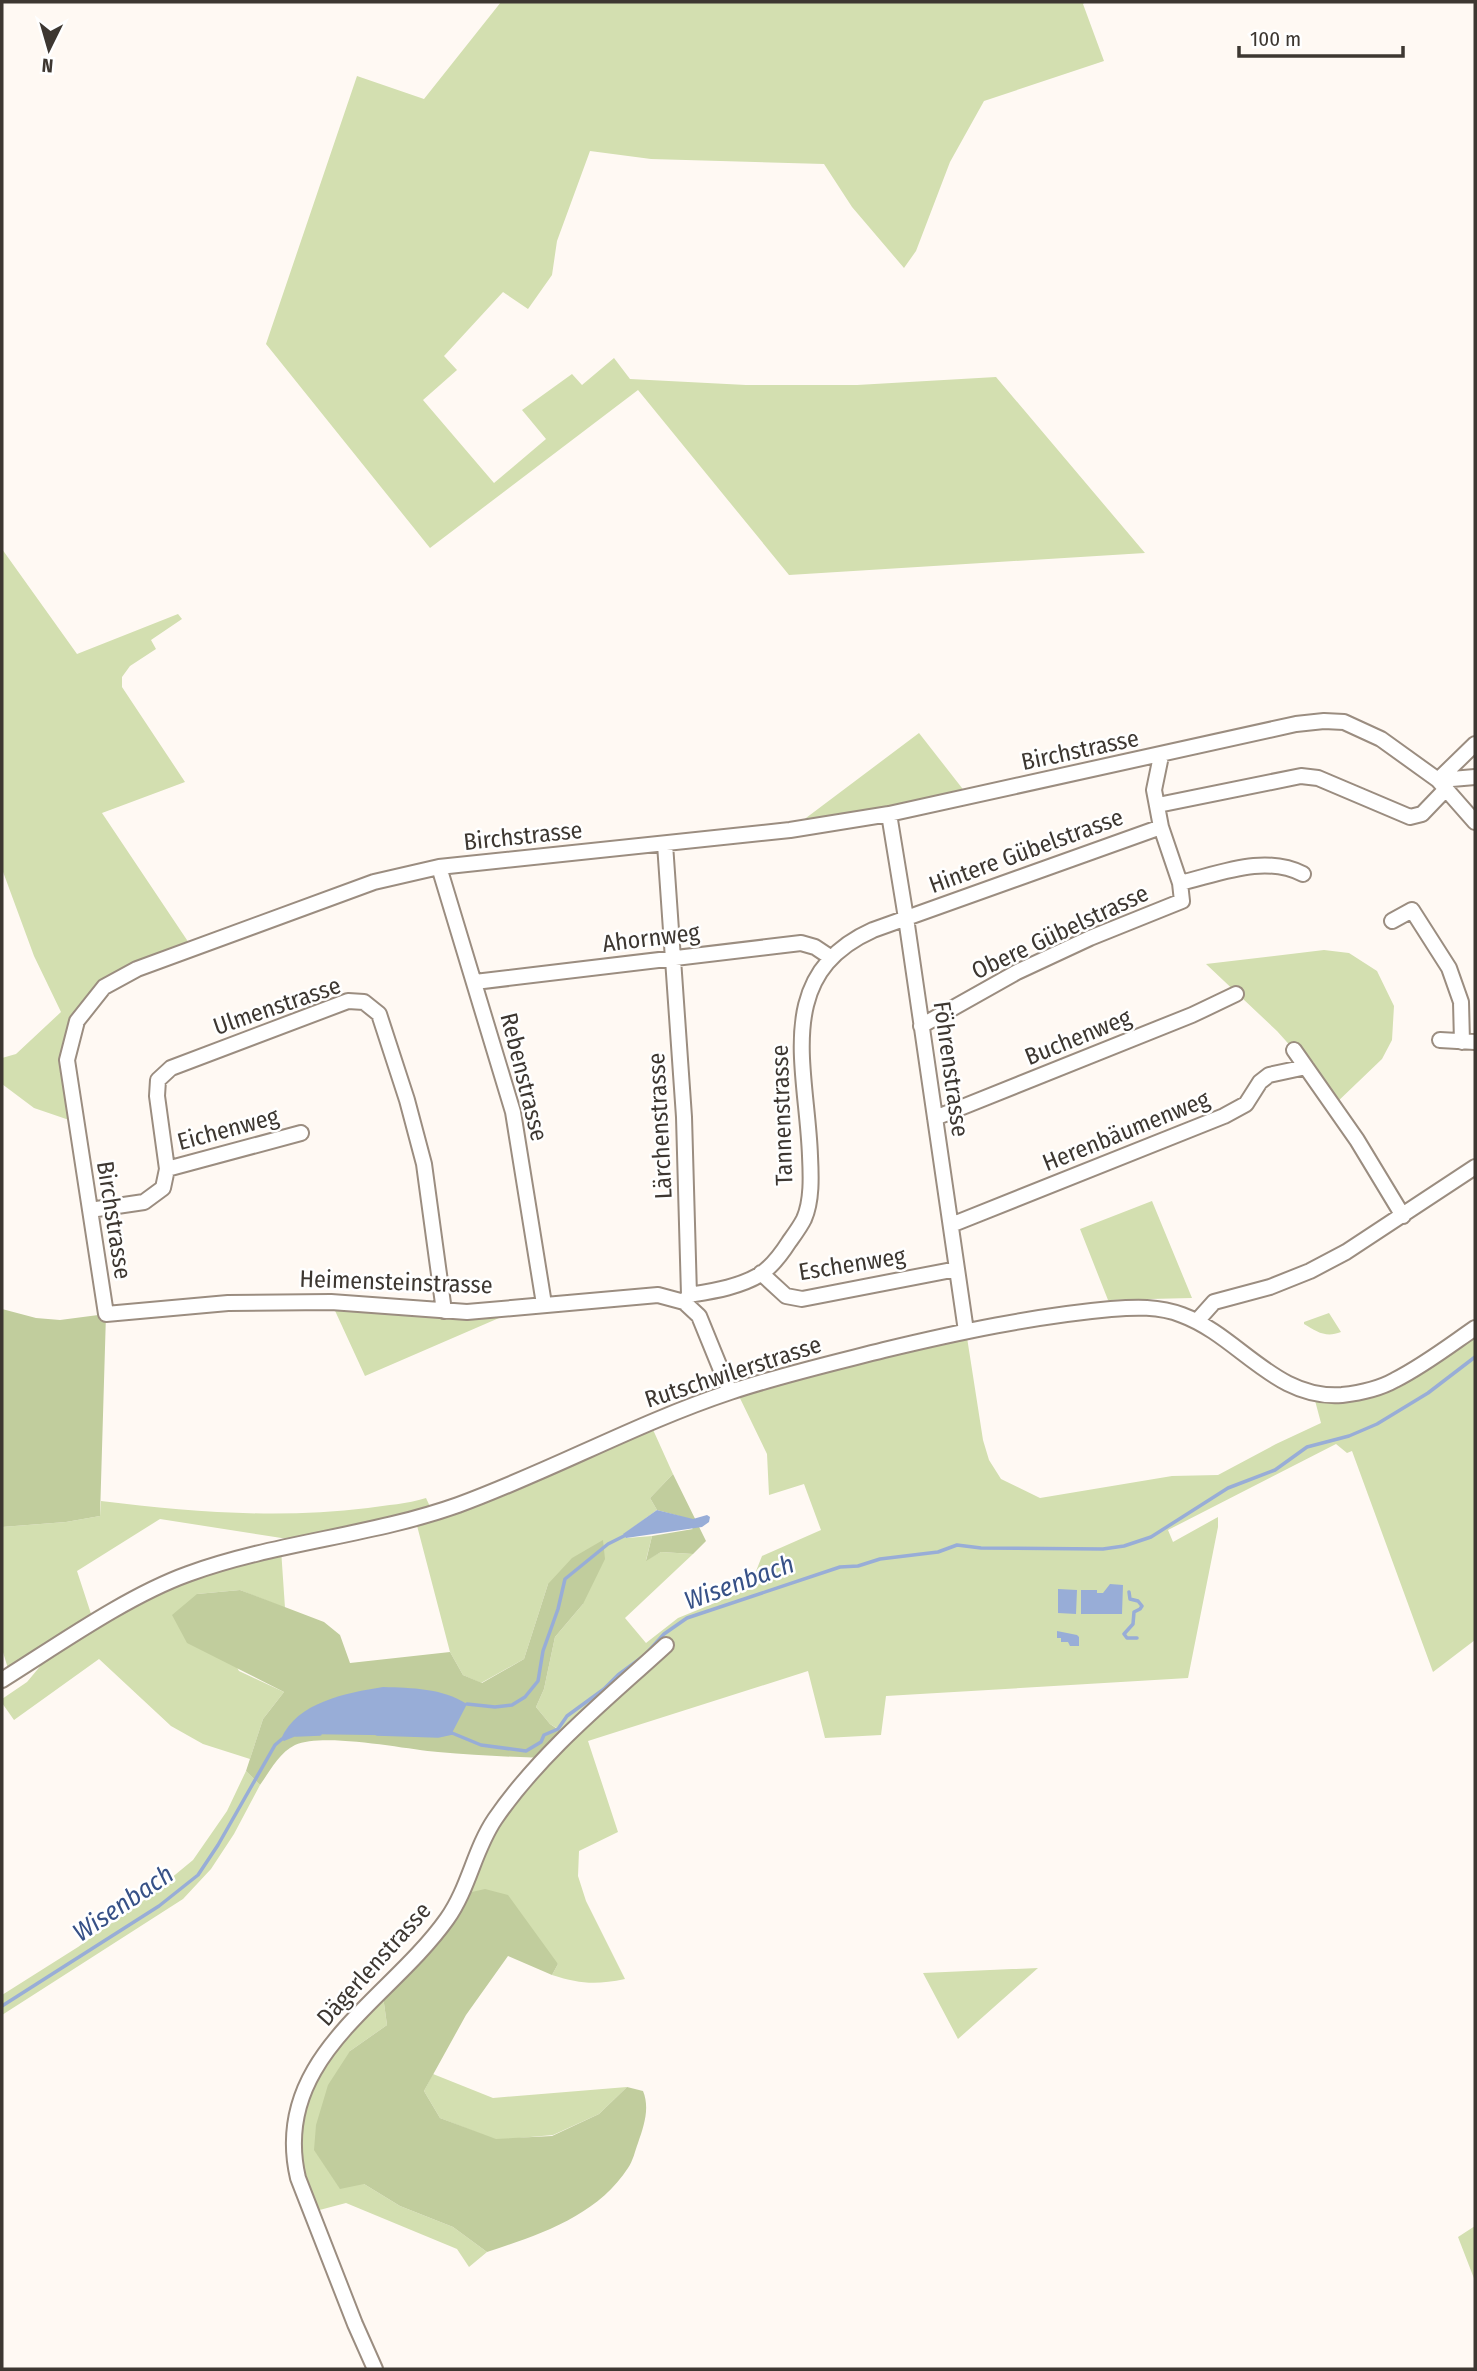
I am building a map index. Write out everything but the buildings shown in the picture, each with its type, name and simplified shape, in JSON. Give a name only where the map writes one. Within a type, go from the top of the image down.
[{"type":"street","name":"Birchstrasse","points":[[106,1314],[66,1060],[76,1021],[104,987],[136,969],[361,886],[439,867],[790,830],[889,814],[1296,724],[1324,721],[1344,722],[1381,739],[1441,785],[1475,822]]},
{"type":"street","points":[[1158,806],[1301,776],[1318,778],[1410,817],[1422,814],[1441,785],[1475,744]]},
{"type":"street","points":[[1161,756],[1154,790],[1161,827],[1180,883],[1257,864],[1295,870],[1303,874]]},
{"type":"street","points":[[1441,785],[1450,777],[1475,777]]},
{"type":"street","name":"Föhrenstrasse","points":[[889,814],[966,1331]]},
{"type":"street","name":"Hintere Gübelstrasse","points":[[906,918],[1161,827]]},
{"type":"street","name":"Lärchenstrasse","points":[[665,844],[684,1117],[687,1298]]},
{"type":"street","name":"Rebenstrasse","points":[[439,867],[513,1112],[544,1304]]},
{"type":"street","name":"Obere Gübelstrasse","points":[[921,1026],[1017,972],[1090,938],[1182,901],[1180,883]]},
{"type":"street","points":[[1392,921],[1412,910],[1449,968],[1461,1002],[1469,1042],[1440,1040]]},
{"type":"street","name":"Tannenstrasse","points":[[687,1298],[724,1289],[761,1273],[782,1253],[804,1218],[811,1181],[801,1040],[802,1015],[808,996],[830,957],[859,936],[906,918]]},
{"type":"street","name":"Ahornweg","points":[[475,982],[801,943],[815,947],[830,957]]},
{"type":"street","name":"Buchenweg","points":[[935,1118],[1192,1016],[1236,994]]},
{"type":"street","name":"Ulmenstrasse","points":[[167,1169],[157,1096],[158,1080],[171,1068],[348,1001],[364,1002],[379,1014],[407,1100],[424,1164],[444,1311]]},
{"type":"street","points":[[1294,1050],[1357,1140],[1402,1216]]},
{"type":"street","name":"Herenbäumenweg","points":[[951,1225],[1224,1116],[1246,1104],[1260,1082],[1269,1075],[1306,1067]]},
{"type":"street","name":"Eichenweg","points":[[167,1169],[301,1133]]},
{"type":"street","points":[[1197,1321],[1214,1302],[1270,1287],[1310,1271],[1346,1252],[1475,1167]]},
{"type":"street","points":[[90,1210],[144,1202],[163,1188],[167,1169]]},
{"type":"street","name":"Eschenweg","points":[[761,1273],[786,1296],[802,1299],[957,1269]]},
{"type":"street","name":"Heimensteinstrasse","points":[[106,1314],[228,1303],[331,1302],[467,1312],[658,1295],[687,1298]]},
{"type":"street","points":[[687,1298],[699,1316],[730,1392]]},
{"type":"street","name":"Rutschwilerstrasse","points":[[6,1678],[122,1606],[184,1575],[229,1560],[416,1518],[458,1505],[730,1392],[966,1331],[1057,1315],[1138,1307],[1161,1309],[1197,1321],[1279,1380],[1313,1393],[1336,1395],[1357,1393],[1396,1380],[1475,1328]]},
{"type":"street","name":"Dägerlenstrasse","points":[[375,2369],[298,2178],[293,2158],[293,2133],[295,2113],[303,2093],[340,2034],[446,1920],[463,1894],[480,1847],[496,1818],[545,1758],[666,1644]]},
{"type":"green space","points":[[501,2],[1085,2],[1083,4],[1104,61],[984,101],[950,162],[916,251],[904,268],[852,207],[824,164],[651,159],[590,151],[557,241],[552,275],[528,309],[503,292],[444,356],[457,370],[423,400],[494,483],[546,439],[522,410],[572,374],[582,385],[614,358],[630,379],[746,385],[857,385],[996,377],[1145,553],[789,575],[638,390],[430,548],[266,344],[357,76],[424,99]]},
{"type":"green space","points":[[2,549],[77,654],[178,614],[182,619],[151,640],[156,649],[130,666],[122,677],[122,687],[185,782],[102,813],[193,949],[104,987],[77,1021],[67,1060],[75,1122],[34,1108],[2,1084],[2,1058],[16,1054],[61,1012],[34,956],[2,869]]},
{"type":"green space","points":[[919,733],[969,797],[790,830]]},
{"type":"green space","points":[[1324,950],[1349,953],[1377,971],[1394,1006],[1392,1040],[1382,1059],[1333,1106],[1294,1050],[1206,964]]},
{"type":"green space","points":[[1152,1201],[1192,1298],[1108,1300],[1080,1229]]},
{"type":"green space","points":[[331,1302],[444,1311],[529,1305],[365,1376]]},
{"type":"green space","points":[[2,1309],[36,1318],[60,1320],[106,1314],[100,1516],[66,1522],[2,1527]]},
{"type":"green space","points":[[1329,1313],[1341,1332],[1326,1334],[1304,1324],[1304,1322]]},
{"type":"green space","points":[[1475,1328],[1475,1640],[1433,1672],[1352,1451],[1347,1453],[1336,1444],[1168,1530],[1173,1542],[1218,1517],[1188,1678],[886,1696],[881,1735],[825,1738],[808,1671],[588,1741],[618,1832],[579,1851],[578,1876],[586,1901],[625,1979],[588,1983],[552,1975],[558,1964],[463,1894],[480,1847],[568,1735],[550,1724],[536,1707],[544,1689],[555,1637],[583,1604],[548,1584],[524,1659],[481,1683],[463,1675],[450,1652],[415,1518],[294,1546],[288,1539],[160,1519],[77,1571],[94,1623],[184,1575],[281,1549],[285,1608],[240,1590],[197,1594],[239,1671],[284,1692],[263,1719],[250,1759],[203,1744],[171,1726],[99,1659],[14,1720],[2,1703],[2,1699],[27,1682],[42,1664],[39,1658],[10,1675],[2,1649],[2,1527],[66,1522],[100,1516],[101,1501],[201,1511],[267,1514],[368,1508],[426,1498],[433,1513],[650,1423],[673,1474],[650,1498],[657,1510],[624,1536],[652,1536],[646,1560],[661,1552],[693,1554],[625,1618],[646,1643],[678,1618],[749,1589],[762,1556],[821,1530],[804,1484],[769,1495],[767,1454],[736,1390],[966,1331],[983,1440],[989,1460],[1001,1479],[1040,1498],[1172,1476],[1218,1475],[1321,1423],[1313,1393],[1357,1393]]},
{"type":"green space","points":[[673,1474],[706,1541],[693,1554],[661,1552],[646,1561],[652,1536],[693,1529],[679,1516],[657,1510],[650,1498]]},
{"type":"green space","points":[[603,1540],[605,1559],[583,1604],[555,1637],[544,1689],[536,1707],[550,1724],[568,1736],[545,1758],[438,1752],[365,1742],[308,1741],[295,1745],[284,1753],[260,1785],[246,1771],[263,1719],[284,1692],[187,1643],[172,1615],[197,1594],[240,1590],[324,1622],[340,1635],[350,1663],[450,1652],[463,1675],[482,1683],[524,1659],[548,1584],[572,1558]]},
{"type":"green space","points":[[246,1771],[260,1785],[234,1834],[211,1869],[183,1899],[2,2015],[2,1995],[78,1947],[147,1898],[193,1860],[227,1811]]},
{"type":"green space","points":[[485,1889],[508,1895],[558,1964],[552,1975],[508,1956],[466,2015],[424,2091],[440,2118],[496,2139],[552,2136],[599,2114],[627,2087],[643,2091],[646,2110],[630,2165],[600,2199],[546,2231],[487,2252],[453,2227],[400,2206],[364,2184],[340,2189],[314,2150],[316,2125],[328,2085],[350,2051],[387,2025],[382,1989],[463,1894]]},
{"type":"green space","points":[[1038,1968],[958,2039],[923,1973]]},
{"type":"green space","points":[[382,1989],[387,2025],[350,2051],[364,2184],[400,2206],[453,2227],[487,2252],[469,2267],[457,2249],[346,2203],[312,2212],[298,2178],[303,2093]]},
{"type":"green space","points":[[433,2074],[493,2098],[627,2087],[599,2114],[553,2135],[496,2140],[440,2118],[424,2091]]},
{"type":"green space","points":[[1475,2226],[1475,2281],[1458,2237]]},
{"type":"water","points":[[657,1510],[693,1519],[707,1515],[710,1517],[709,1522],[702,1527],[626,1538],[623,1534]]},
{"type":"water","points":[[1110,1584],[1123,1585],[1122,1614],[1081,1614],[1081,1590],[1097,1590],[1097,1593],[1103,1593]]},
{"type":"water","points":[[1058,1589],[1077,1590],[1076,1614],[1058,1613]]},
{"type":"water","points":[[1057,1631],[1077,1635],[1079,1646],[1061,1642],[1061,1638],[1057,1638]]},
{"type":"water","points":[[383,1687],[437,1692],[467,1704],[452,1733],[438,1736],[301,1734],[284,1741],[281,1739],[298,1716],[324,1701]]},
{"type":"waterway","name":"Wisenbach","points":[[377,1734],[438,1736],[452,1733],[481,1745],[526,1751],[541,1742],[544,1735],[558,1729],[567,1716],[604,1689],[645,1655],[664,1634],[687,1618],[840,1567],[938,1552],[957,1545],[981,1548],[1103,1549],[1124,1546],[1151,1537],[1228,1488],[1275,1470],[1307,1447],[1349,1436],[1377,1424],[1428,1393],[1475,1357]]},
{"type":"waterway","points":[[467,1704],[495,1707],[512,1705],[525,1697],[538,1681],[543,1651],[565,1579],[608,1544],[624,1536]]},
{"type":"waterway","points":[[1129,1592],[1130,1599],[1138,1601],[1142,1606],[1134,1612],[1133,1624],[1124,1634],[1127,1638],[1137,1638]]},
{"type":"waterway","name":"Wisenbach","points":[[296,1735],[320,1734]]},
{"type":"waterway","name":"Wisenbach","points":[[2,2006],[159,1906],[198,1875],[275,1745],[282,1739]]}]
